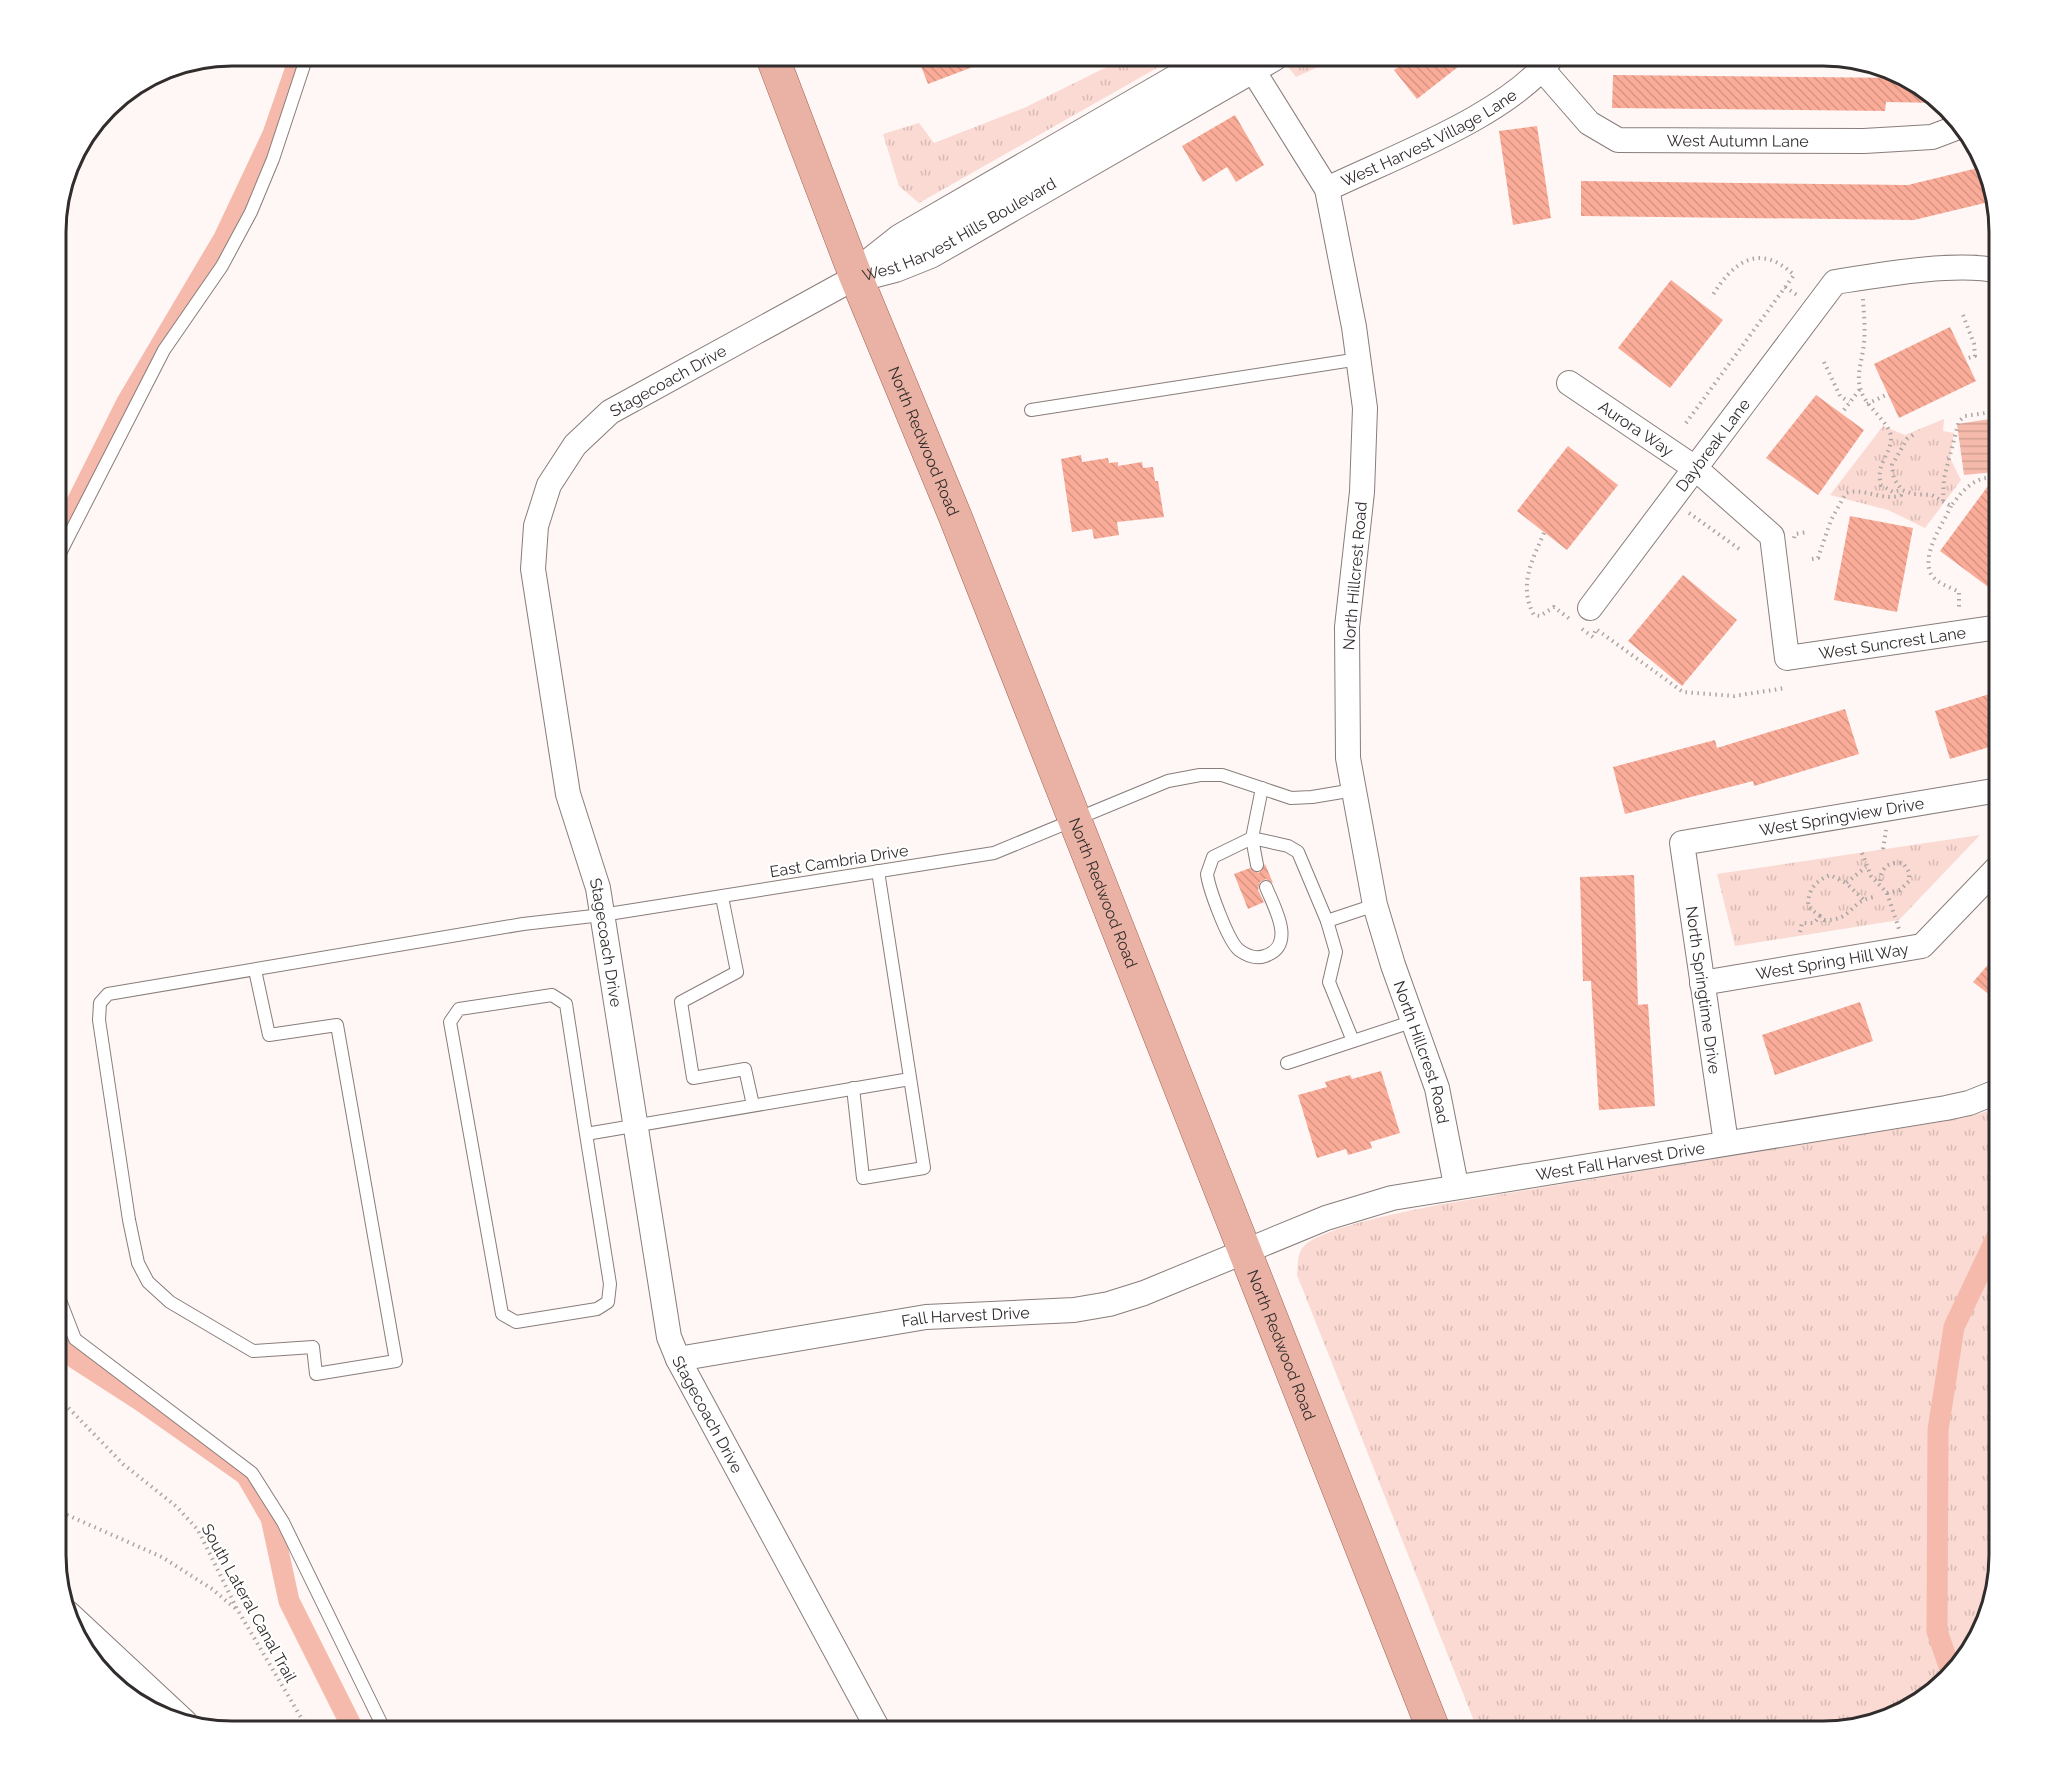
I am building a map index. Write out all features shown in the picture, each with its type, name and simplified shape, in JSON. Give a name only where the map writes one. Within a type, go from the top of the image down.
[{"type":"main road","name":"North Redwood Road","points":[[776,66],[856,277],[955,516],[1076,820],[1430,1721]]},
{"type":"street","name":"West Harvest Hills Boulevard","points":[[856,277],[901,239],[1201,66]]},
{"type":"street","name":"West Harvest Hills Boulevard","points":[[856,277],[895,267],[930,253],[1246,66]]},
{"type":"street","name":"North Hillcrest Road","points":[[1259,66],[1327,189],[1359,359],[1365,408],[1362,482],[1347,627],[1348,758],[1375,905],[1393,965],[1437,1088],[1455,1180]]},
{"type":"street","name":"West Harvest Village Lane","points":[[1327,189],[1468,122],[1526,83],[1543,66]]},
{"type":"street","name":"West Autumn Lane","points":[[1550,66],[1589,123],[1618,140],[1864,141],[1932,137],[1953,129]]},
{"type":"street","name":"Daybreak Lane","points":[[1590,608],[1835,282],[1909,272],[1989,268]]},
{"type":"street","name":"Stagecoach Drive","points":[[856,277],[610,412],[574,445],[549,485],[536,526],[533,569],[568,794],[592,868],[602,915],[669,1337],[678,1359],[874,1721]]},
{"type":"street","name":"Aurora Way","points":[[1569,383],[1695,468],[1772,536],[1787,658]]},
{"type":"street","name":"West Suncrest Lane","points":[[1787,658],[1989,628]]},
{"type":"street","name":"West Springview Drive","points":[[1682,843],[1989,792]]},
{"type":"street","name":"North Springtime Drive","points":[[1682,843],[1725,1136]]},
{"type":"street","name":"West Spring Hill Way","points":[[1702,983],[1922,946],[1989,876]]},
{"type":"street","name":"West Fall Harvest Drive","points":[[1246,1251],[1326,1218],[1392,1198],[1946,1108],[1969,1103],[1989,1095]]},
{"type":"street","name":"Fall Harvest Drive","points":[[678,1359],[926,1317],[1092,1308],[1127,1300],[1246,1251]]},
{"type":"street","points":[[82,1626],[170,1709]]},
{"type":"lane","points":[[66,541],[164,350],[222,266],[251,212],[273,159],[304,66]]},
{"type":"lane","points":[[1031,410],[1359,359]]},
{"type":"lane","name":"East Cambria Drive","points":[[255,970],[268,1035],[337,1025],[396,1361],[316,1374],[313,1347],[253,1351],[170,1302],[148,1282],[138,1263],[129,1220],[102,1043],[99,1003],[108,994],[523,924],[722,897],[994,853],[1168,781],[1200,775],[1222,775],[1291,798],[1354,790]]},
{"type":"lane","points":[[1257,865],[1252,838],[1262,788]]},
{"type":"lane","points":[[1266,887],[1281,923],[1282,936],[1278,946],[1268,955],[1246,955],[1231,940],[1207,874],[1213,857],[1252,838],[1288,846],[1298,852],[1327,921],[1336,952],[1329,982],[1353,1041]]},
{"type":"lane","points":[[853,1088],[863,1178],[924,1168],[878,871]]},
{"type":"lane","points":[[722,897],[737,972],[681,1002],[693,1078],[745,1069],[753,1105]]},
{"type":"lane","points":[[1327,921],[1375,905]]},
{"type":"lane","points":[[552,995],[566,1004],[586,1134],[610,1284],[608,1302],[597,1309],[516,1322],[502,1314],[450,1022],[459,1009],[552,995]]},
{"type":"lane","points":[[1287,1062],[1414,1021]]},
{"type":"lane","points":[[586,1134],[910,1079]]},
{"type":"lane","points":[[66,1316],[75,1339],[252,1473],[283,1521],[380,1721]]},
{"type":"path","points":[[1686,423],[1794,275],[1782,263],[1769,258],[1756,257],[1727,274],[1711,298]]},
{"type":"path","points":[[1863,294],[1863,350],[1858,375],[1860,389],[1867,404],[1889,429],[1891,440],[1878,473],[1881,485],[1893,492],[1902,490],[1913,494],[1932,495],[1951,506]]},
{"type":"path","points":[[1963,315],[1974,344],[1975,356],[1968,358]]},
{"type":"path","points":[[1824,362],[1840,396],[1849,402]]},
{"type":"path","points":[[1844,410],[1860,389]]},
{"type":"path","points":[[1867,404],[1888,394]]},
{"type":"path","points":[[1943,501],[1944,478],[1959,421],[1965,416],[1989,413]]},
{"type":"path","points":[[1902,490],[1894,478],[1892,465],[1907,439],[1913,435]]},
{"type":"path","points":[[1959,607],[1959,592],[1938,581],[1931,574],[1929,563],[1933,544],[1951,506],[1972,483],[1983,478],[1989,478]]},
{"type":"path","points":[[1812,559],[1818,558],[1831,520],[1846,494],[1861,492],[1890,499],[1901,495],[1902,490]]},
{"type":"path","points":[[1686,510],[1742,551]]},
{"type":"path","points":[[1791,546],[1795,534],[1808,532]]},
{"type":"path","points":[[1683,692],[1734,696],[1786,688]]},
{"type":"path","points":[[1883,849],[1886,830]]},
{"type":"path","points":[[1862,853],[1866,867],[1887,893],[1903,937]]},
{"type":"path","points":[[1880,885],[1880,875],[1886,866],[1893,862],[1903,863],[1910,872],[1909,881],[1900,890],[1887,893]]},
{"type":"path","points":[[1846,883],[1866,867]]},
{"type":"path","points":[[1863,898],[1846,883],[1830,875],[1818,880],[1808,894],[1808,907],[1824,920],[1832,920],[1847,916],[1855,903],[1863,898],[1874,897]]},
{"type":"path","points":[[1800,933],[1802,923],[1814,923],[1820,916]]},
{"type":"path","name":"South Lateral Canal Trail","points":[[66,1405],[123,1464],[177,1507],[198,1530],[237,1609],[303,1721]]},
{"type":"path","points":[[66,1514],[162,1557],[212,1589],[237,1609]]},
{"type":"green space","points":[[1109,66],[1160,66],[919,203],[899,186],[883,134],[919,123],[934,143],[1024,108]]},
{"type":"green space","points":[[1287,66],[1320,66],[1296,77]]},
{"type":"green space","points":[[1944,419],[1943,431],[1954,433],[1950,458],[1961,480],[1925,528],[1888,510],[1830,495],[1883,426],[1905,435]]},
{"type":"green space","points":[[1980,835],[1899,920],[1735,946],[1717,874]]},
{"type":"green space","points":[[1989,1111],[1989,1566],[1986,1588],[1972,1629],[1948,1665],[1924,1687],[1897,1704],[1856,1718],[1834,1721],[1474,1721],[1297,1275],[1298,1259],[1302,1248],[1316,1238],[1350,1225],[1429,1207],[1963,1118]]},
{"type":"shaded area","points":[[1989,419],[1989,473],[1964,475],[1957,424]]},
{"type":"building","points":[[921,66],[975,66],[928,84]]},
{"type":"building","points":[[1399,66],[1459,66],[1417,99],[1394,70]]},
{"type":"building","points":[[1613,75],[1883,78],[1897,83],[1927,103],[1886,102],[1885,111],[1612,108]]},
{"type":"building","points":[[1235,115],[1264,165],[1236,182],[1227,167],[1203,182],[1182,146]]},
{"type":"building","points":[[1537,126],[1551,218],[1513,225],[1499,131]]},
{"type":"building","points":[[1976,168],[1986,203],[1914,220],[1581,216],[1581,181],[1908,185]]},
{"type":"building","points":[[1671,280],[1723,320],[1670,388],[1618,348]]},
{"type":"building","points":[[1950,327],[1976,381],[1899,418],[1874,364]]},
{"type":"building","points":[[1816,395],[1864,430],[1818,495],[1766,458]]},
{"type":"building","points":[[1568,446],[1618,485],[1567,550],[1517,511]]},
{"type":"building","points":[[1081,455],[1082,462],[1108,458],[1109,463],[1118,462],[1118,466],[1142,462],[1143,468],[1153,467],[1155,481],[1158,481],[1164,517],[1117,522],[1119,535],[1094,539],[1092,529],[1072,532],[1061,459]]},
{"type":"building","points":[[1989,485],[1989,588],[1940,551]]},
{"type":"building","points":[[1850,516],[1913,528],[1897,612],[1834,600]]},
{"type":"building","points":[[1683,575],[1737,620],[1682,686],[1628,641]]},
{"type":"building","points":[[1989,694],[1989,747],[1950,759],[1935,711]]},
{"type":"building","points":[[1845,709],[1859,754],[1754,786],[1753,781],[1625,814],[1613,767],[1715,740],[1717,748]]},
{"type":"building","points":[[1265,864],[1273,883],[1266,879],[1260,882],[1258,890],[1264,902],[1248,909],[1234,874],[1250,868],[1259,873]]},
{"type":"building","points":[[1634,875],[1638,1005],[1648,1004],[1655,1106],[1599,1110],[1591,981],[1583,981],[1580,877]]},
{"type":"building","points":[[1989,964],[1989,994],[1973,982]]},
{"type":"building","points":[[1860,1002],[1873,1041],[1775,1075],[1762,1035]]},
{"type":"building","points":[[1381,1071],[1400,1133],[1370,1142],[1372,1148],[1348,1155],[1346,1149],[1317,1158],[1298,1095],[1327,1087],[1325,1082],[1350,1075],[1352,1079]]},
{"type":"waterway","points":[[66,524],[127,402],[224,238],[273,134],[297,66]]},
{"type":"waterway","points":[[1948,1664],[1937,1631],[1938,1430],[1954,1327],[1989,1253]]},
{"type":"waterway","points":[[66,1333],[76,1359],[141,1401],[246,1475],[271,1518],[289,1601],[349,1721]]}]
